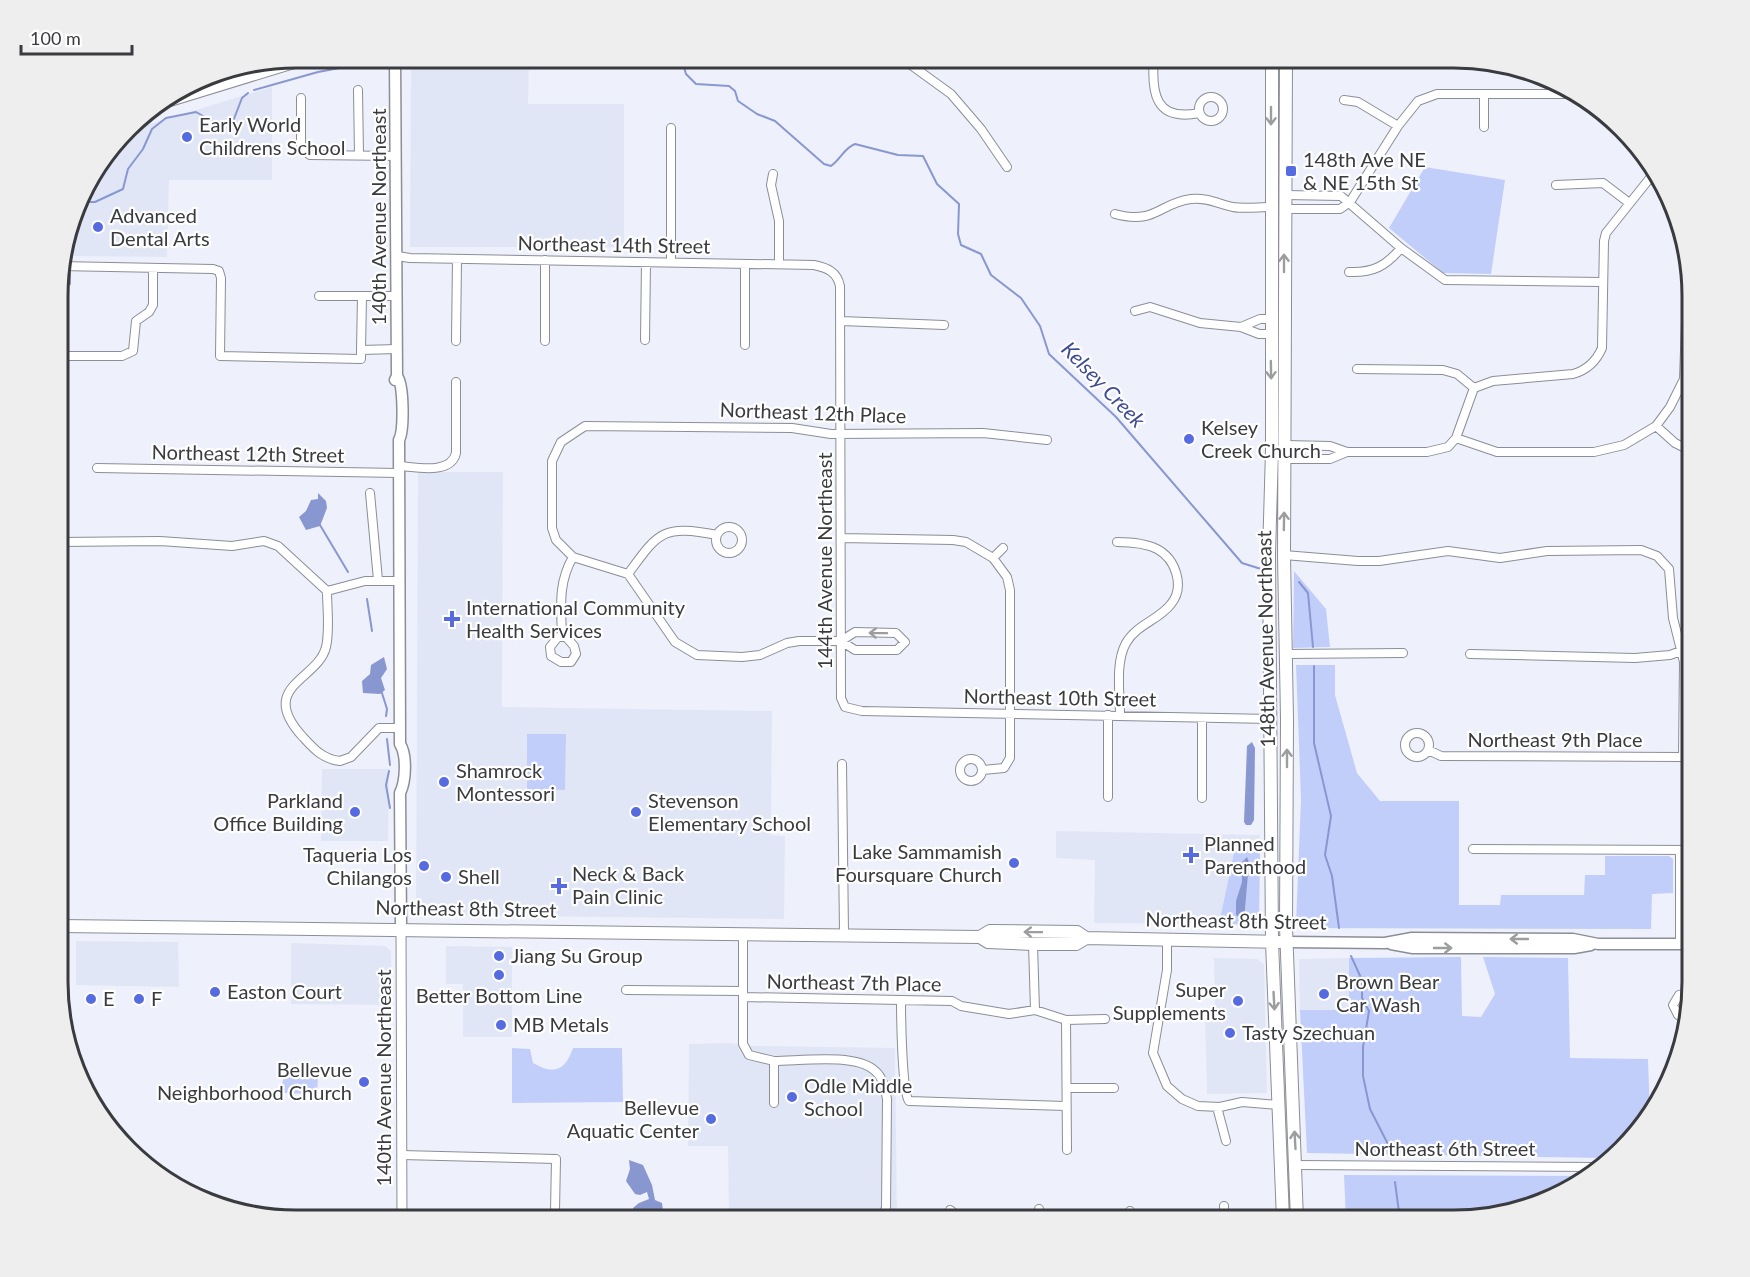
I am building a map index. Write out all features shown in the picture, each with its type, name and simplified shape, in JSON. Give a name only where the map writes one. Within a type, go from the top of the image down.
[{"type":"main road","name":"140th Avenue Northeast","points":[[395,68],[397,376],[394,382],[394,423],[395,435],[399,440],[400,744],[404,786],[400,793],[401,928]]},
{"type":"main road","name":"148th Avenue Northeast","points":[[1272,68],[1270,334],[1272,451],[1269,554],[1272,942],[1283,1210]]},
{"type":"main road","name":"148th Avenue Northeast","points":[[1286,68],[1284,555],[1287,786],[1286,942],[1297,1210]]},
{"type":"main road","points":[[193,92],[256,71]]},
{"type":"main road","points":[[1271,287],[1276,283],[1279,287],[1284,321]]},
{"type":"main road","points":[[1272,451],[1276,474],[1281,477],[1285,465]]},
{"type":"main road","points":[[1272,754],[1277,790],[1284,792],[1287,786]]},
{"type":"main road","name":"Northeast 8th Street","points":[[68,926],[980,936],[990,931],[1077,932],[1086,938]]},
{"type":"main road","name":"Northeast 8th Street","points":[[980,936],[988,942],[1034,944],[1076,944],[1086,938],[1385,943],[1413,948],[1574,948],[1598,944],[1680,944]]},
{"type":"main road","points":[[1278,1084],[1288,1088],[1293,1114]]},
{"type":"street","points":[[915,68],[951,94],[981,129],[1007,167]]},
{"type":"street","points":[[1154,68],[1153,88],[1157,101],[1172,113],[1199,114]]},
{"type":"street","points":[[358,90],[359,155]]},
{"type":"street","points":[[1285,209],[1340,209],[1350,202],[1411,108],[1426,97],[1437,94],[1561,94]]},
{"type":"street","points":[[1484,94],[1484,126]]},
{"type":"street","points":[[301,98],[301,148],[304,152],[310,155],[396,156]]},
{"type":"street","points":[[1344,100],[1358,102],[1398,126]]},
{"type":"street","points":[[670,262],[671,128]]},
{"type":"street","points":[[773,174],[771,185],[778,214],[779,264]]},
{"type":"street","points":[[1285,445],[1330,446],[1347,452],[1434,452],[1448,447],[1456,438],[1474,388],[1493,381],[1573,374],[1583,371],[1596,360],[1602,348],[1606,233],[1628,202],[1649,178]]},
{"type":"street","points":[[1556,185],[1604,183],[1628,202]]},
{"type":"street","points":[[1285,195],[1341,195],[1401,248],[1445,280],[1603,282]]},
{"type":"street","points":[[1115,214],[1127,217],[1149,215],[1190,199],[1206,199],[1235,207],[1270,207]]},
{"type":"street","points":[[1349,272],[1365,272],[1380,268],[1401,248]]},
{"type":"street","name":"Northeast 14th Street","points":[[397,256],[814,265],[830,270]]},
{"type":"street","points":[[456,341],[457,259]]},
{"type":"street","points":[[545,260],[545,341]]},
{"type":"street","points":[[645,340],[646,262]]},
{"type":"street","points":[[745,264],[745,345]]},
{"type":"street","points":[[69,267],[213,269],[219,271],[221,278],[220,356],[361,359],[362,296]]},
{"type":"street","points":[[68,356],[122,356],[133,351],[136,321],[153,305],[153,268]]},
{"type":"street","name":"144th Avenue Northeast","points":[[830,270],[839,278],[841,321],[841,698],[842,704],[849,709]]},
{"type":"street","points":[[319,296],[397,296]]},
{"type":"street","points":[[1135,311],[1150,307],[1200,323],[1241,327],[1259,334],[1270,334]]},
{"type":"street","points":[[1241,327],[1260,319],[1271,319]]},
{"type":"street","points":[[841,321],[944,325]]},
{"type":"street","points":[[361,350],[397,349]]},
{"type":"street","points":[[1357,369],[1443,370],[1457,374],[1474,388]]},
{"type":"street","name":"Northeast 12th Street","points":[[97,468],[399,470],[445,467],[452,463],[456,453],[456,382]]},
{"type":"street","points":[[1456,438],[1497,452],[1594,452],[1624,445],[1656,426],[1670,407],[1682,383]]},
{"type":"street","name":"Northeast 12th Place","points":[[573,557],[556,540],[552,528],[552,461],[561,442],[578,430],[598,425],[780,427],[841,434],[983,433],[1047,440]]},
{"type":"street","points":[[1656,426],[1682,447]]},
{"type":"street","points":[[1285,465],[1330,459],[1347,452]]},
{"type":"street","points":[[370,493],[378,580]]},
{"type":"street","points":[[628,574],[659,535],[668,532],[717,535]]},
{"type":"street","points":[[841,538],[966,542],[993,558],[1007,577],[1010,590],[1011,713],[1008,764],[997,771],[983,770]]},
{"type":"street","points":[[68,542],[160,541],[232,546],[264,541],[278,546],[327,591],[325,650],[288,694],[287,712],[294,727],[317,752],[340,761],[351,757],[379,728],[400,728]]},
{"type":"street","points":[[1117,542],[1134,542],[1158,549],[1173,566],[1178,584],[1173,603],[1141,626],[1126,642],[1120,661],[1120,715]]},
{"type":"street","points":[[993,558],[1003,548]]},
{"type":"street","points":[[1284,555],[1379,561],[1448,551],[1500,558],[1547,551],[1641,550],[1662,561],[1669,568],[1673,618],[1681,651],[1670,655],[1635,658],[1470,654]]},
{"type":"street","points":[[562,636],[561,586],[564,571],[573,557],[628,574],[675,642],[697,655],[742,657],[760,655],[787,643],[841,641],[855,632],[897,633],[905,642],[897,650],[855,650],[841,641]]},
{"type":"street","points":[[327,591],[354,583],[378,580],[399,581]]},
{"type":"street","points":[[1285,654],[1403,653]]},
{"type":"street","name":"Northeast 10th Street","points":[[849,709],[1271,719]]},
{"type":"street","points":[[1108,715],[1108,797]]},
{"type":"street","points":[[1202,718],[1202,798]]},
{"type":"street","name":"Northeast 9th Place","points":[[1428,750],[1441,756],[1682,757]]},
{"type":"street","points":[[842,764],[844,934]]},
{"type":"street","points":[[1473,849],[1680,850],[1680,944]]},
{"type":"street","name":"140th Avenue Northeast","points":[[401,928],[402,1210]]},
{"type":"street","points":[[743,933],[744,1049],[749,1055],[774,1061],[854,1060],[875,1070],[883,1081],[887,1099],[885,1210]]},
{"type":"street","points":[[1167,939],[1167,970],[1153,1053],[1167,1086],[1182,1099],[1198,1106],[1217,1107],[1242,1102],[1279,1105]]},
{"type":"street","points":[[1034,944],[1035,1011]]},
{"type":"street","name":"Northeast 7th Place","points":[[626,990],[952,1001],[961,1006],[1009,1014],[1035,1011],[1066,1020],[1105,1019]]},
{"type":"street","points":[[1680,1014],[1675,1012],[1674,1001],[1682,994]]},
{"type":"street","points":[[901,1000],[900,1041],[904,1051],[906,1097],[914,1104],[1066,1106]]},
{"type":"street","points":[[1066,1020],[1068,1150]]},
{"type":"street","points":[[774,1061],[774,1103]]},
{"type":"street","points":[[1067,1088],[1114,1088]]},
{"type":"street","points":[[1217,1107],[1226,1141]]},
{"type":"street","points":[[402,1155],[556,1159],[555,1210]]},
{"type":"street","name":"Northeast 6th Street","points":[[1296,1165],[1586,1167]]},
{"type":"shaded area","points":[[411,68],[529,68],[528,104],[624,104],[624,247],[410,247]]},
{"type":"shaded area","points":[[272,87],[272,180],[169,180],[167,257],[71,256],[85,208],[98,182],[124,145],[142,126]]},
{"type":"shaded area","points":[[1425,167],[1505,180],[1491,274],[1443,273],[1389,228]]},
{"type":"shaded area","points":[[418,472],[503,472],[502,707],[772,711],[771,835],[785,836],[784,919],[416,915]]},
{"type":"shaded area","points":[[318,493],[326,501],[327,508],[320,526],[306,530],[299,517],[306,511],[311,500],[318,499]]},
{"type":"shaded area","points":[[1294,571],[1326,609],[1330,647],[1293,648]]},
{"type":"shaded area","points":[[384,657],[387,669],[381,678],[385,690],[380,694],[363,693],[362,681],[370,674],[371,665]]},
{"type":"shaded area","points":[[1296,665],[1335,665],[1335,695],[1357,773],[1380,801],[1459,801],[1459,905],[1500,905],[1501,895],[1584,895],[1585,875],[1605,875],[1605,856],[1669,856],[1673,859],[1673,893],[1652,894],[1651,929],[1301,928],[1296,923],[1301,799]]},
{"type":"shaded area","points":[[527,734],[566,734],[565,790],[527,789]]},
{"type":"shaded area","points":[[1252,742],[1255,748],[1254,820],[1251,825],[1246,825],[1244,822],[1247,746]]},
{"type":"shaded area","points":[[322,769],[389,769],[388,841],[321,841]]},
{"type":"shaded area","points":[[1056,831],[1260,835],[1260,850],[1234,852],[1219,924],[1094,923],[1095,860],[1056,858]]},
{"type":"shaded area","points":[[1260,850],[1259,925],[1219,924],[1234,852]]},
{"type":"shaded area","points":[[1247,857],[1249,862],[1244,921],[1236,915],[1236,901],[1242,882],[1242,862]]},
{"type":"shaded area","points":[[76,941],[178,942],[179,987],[76,985]]},
{"type":"shaded area","points":[[291,943],[385,946],[391,951],[392,1005],[291,1004]]},
{"type":"shaded area","points":[[446,946],[512,947],[512,1037],[463,1037],[463,984],[446,984]]},
{"type":"shaded area","points":[[1461,957],[1462,1016],[1481,1017],[1495,994],[1483,957],[1568,958],[1570,1058],[1648,1059],[1649,1100],[1626,1132],[1598,1158],[1307,1153],[1300,1010],[1349,1010],[1349,958]]},
{"type":"shaded area","points":[[1214,958],[1257,959],[1264,964],[1267,1093],[1207,1094],[1205,1017],[1215,1016]]},
{"type":"shaded area","points":[[1349,958],[1349,1010],[1300,1010],[1299,959]]},
{"type":"shaded area","name":"Odle Middle School","points":[[689,1044],[895,1048],[897,1210],[729,1210],[728,1146],[688,1146]]},
{"type":"shaded area","points":[[512,1048],[530,1049],[533,1063],[553,1070],[566,1062],[573,1048],[622,1048],[623,1102],[512,1103]]},
{"type":"shaded area","points":[[283,1075],[318,1075],[317,1094],[282,1093]]},
{"type":"shaded area","points":[[629,1160],[643,1165],[652,1185],[655,1200],[662,1203],[663,1210],[633,1210],[639,1203],[649,1199],[647,1192],[640,1195],[635,1194],[626,1181],[630,1169]]},
{"type":"shaded area","points":[[1344,1175],[1573,1176],[1542,1192],[1513,1202],[1484,1208],[1346,1210]]},
{"type":"waterway","name":"Kelsey Creek","points":[[254,90],[339,68]]},
{"type":"waterway","name":"Kelsey Creek","points":[[684,68],[686,74],[696,84],[729,86],[735,91],[738,101],[757,114],[775,121],[824,164],[831,166],[855,144],[898,155],[923,156],[937,184],[959,204],[958,234],[961,245],[981,254],[991,275],[1021,298],[1040,326],[1049,354],[1116,417],[1242,563],[1261,569]]},
{"type":"waterway","name":"Kelsey Creek","points":[[88,202],[95,202],[123,189],[128,169],[143,149],[152,129],[166,118],[196,112],[214,122],[232,124],[242,98],[248,93]]},
{"type":"waterway","name":"Kelsey Creek","points":[[68,285],[70,273]]},
{"type":"waterway","points":[[320,525],[348,572]]},
{"type":"waterway","name":"Kelsey Creek","points":[[1299,582],[1308,593],[1313,647]]},
{"type":"waterway","points":[[367,599],[372,631]]},
{"type":"waterway","name":"Kelsey Creek","points":[[1314,666],[1314,743],[1331,816],[1325,855],[1332,876],[1339,928]]},
{"type":"waterway","points":[[381,690],[387,709],[386,716]]},
{"type":"waterway","points":[[387,739],[390,765]]},
{"type":"waterway","points":[[389,771],[386,785],[390,808]]},
{"type":"waterway","name":"Kelsey Creek","points":[[1351,956],[1362,980],[1362,998],[1369,1011],[1363,1047],[1363,1076],[1370,1109],[1391,1150]]},
{"type":"waterway","name":"Kelsey Creek","points":[[1395,1182],[1399,1210]]},
{"type":"place","name":"Early World Childrens School","points":[[187,137]]},
{"type":"place","name":"148th Ave NE & NE 15th St","points":[[1291,171]]},
{"type":"place","name":"Advanced Dental Arts","points":[[98,227]]},
{"type":"place","name":"Kelsey Creek Church","points":[[1189,439]]},
{"type":"place","name":"International Community Health Services","points":[[452,619]]},
{"type":"place","name":"Shamrock Montessori","points":[[444,782]]},
{"type":"place","name":"Parkland Office Building","points":[[355,812]]},
{"type":"place","name":"Stevenson Elementary School","points":[[636,812]]},
{"type":"place","name":"Planned Parenthood","points":[[1191,855]]},
{"type":"place","name":"Lake Sammamish Foursquare Church","points":[[1014,863]]},
{"type":"place","name":"Taqueria Los Chilangos","points":[[424,866]]},
{"type":"place","name":"Shell","points":[[446,877]]},
{"type":"place","name":"Neck & Back Pain Clinic","points":[[559,886]]},
{"type":"place","name":"Jiang Su Group","points":[[499,956]]},
{"type":"place","name":"Better Bottom Line","points":[[499,975]]},
{"type":"place","name":"Easton Court","points":[[215,992]]},
{"type":"place","name":"Brown Bear Car Wash","points":[[1324,994]]},
{"type":"place","name":"E","points":[[91,999]]},
{"type":"place","name":"F","points":[[139,999]]},
{"type":"place","name":"Super Supplements","points":[[1238,1001]]},
{"type":"place","name":"MB Metals","points":[[501,1025]]},
{"type":"place","name":"Tasty Szechuan","points":[[1230,1033]]},
{"type":"place","name":"Bellevue Neighborhood Church","points":[[364,1082]]},
{"type":"place","name":"Odle Middle School","points":[[792,1097]]},
{"type":"place","name":"Bellevue Aquatic Center","points":[[711,1119]]}]
